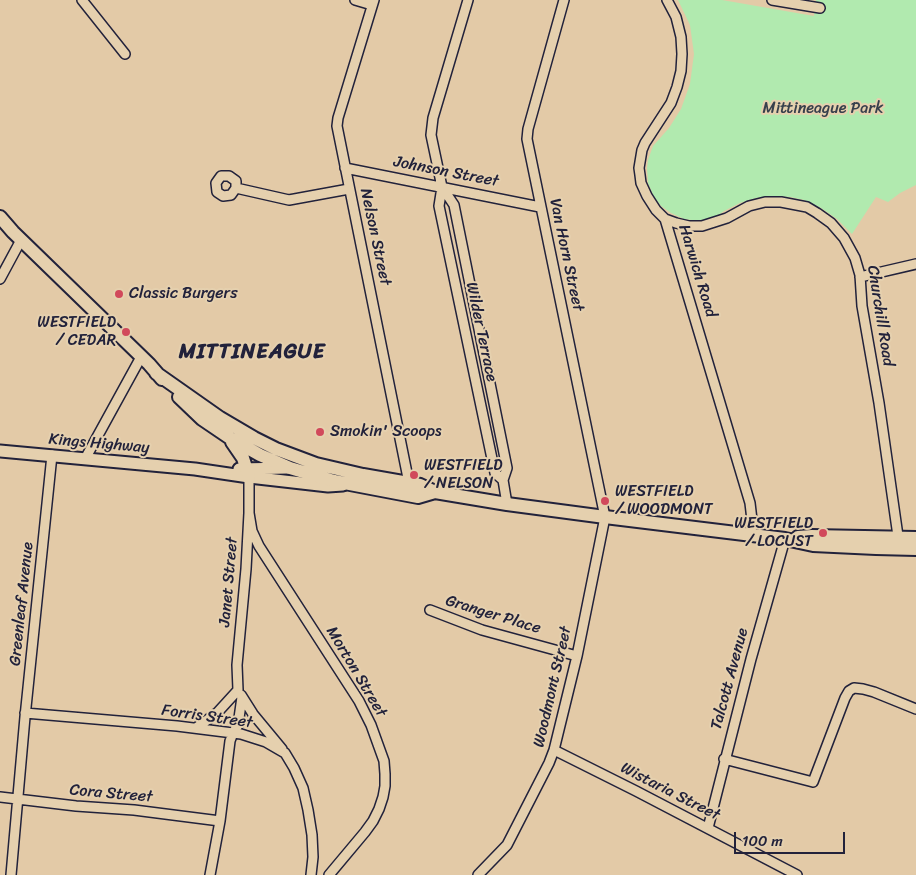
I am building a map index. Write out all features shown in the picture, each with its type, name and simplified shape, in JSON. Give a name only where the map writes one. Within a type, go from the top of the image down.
[{"type":"main road","points":[[0,217],[21,240],[141,357],[191,410],[225,435],[250,450],[290,468],[322,478],[418,497],[435,492]]},
{"type":"main road","points":[[156,373],[220,418],[276,449],[324,466],[420,485],[435,492],[507,504],[751,535],[785,538],[812,536],[899,543],[916,549]]},
{"type":"main road","points":[[225,435],[240,452],[248,473]]},
{"type":"main road","name":"Kings Highway","points":[[0,451],[248,473],[328,486],[352,485]]},
{"type":"main road","name":"Kings Highway","points":[[248,473],[290,468]]},
{"type":"main road","points":[[899,543],[916,538]]},
{"type":"street","points":[[82,0],[124,54]]},
{"type":"street","points":[[355,0],[373,3]]},
{"type":"street","name":"Wilder Terrace","points":[[468,0],[433,118],[431,135],[442,187],[439,206],[495,473],[503,480]]},
{"type":"street","name":"Van Horn Street","points":[[564,0],[527,132],[527,143],[605,517]]},
{"type":"street","name":"Harwich Road","points":[[667,0],[676,17],[681,37],[681,72],[670,103],[642,150],[639,168],[641,183],[656,210],[665,219],[750,503],[751,535]]},
{"type":"street","points":[[772,0],[820,8]]},
{"type":"street","name":"Nelson Street","points":[[373,3],[337,122],[349,189],[410,483]]},
{"type":"street","name":"Johnson Street","points":[[345,168],[540,207]]},
{"type":"street","name":"Wilder Terrace","points":[[442,187],[454,205],[507,468],[503,480],[507,504]]},
{"type":"street","points":[[236,188],[289,200],[349,189]]},
{"type":"street","name":"Churchill Road","points":[[665,219],[689,226],[702,226],[727,218],[749,206],[765,202],[781,202],[806,207],[826,219],[844,238],[855,258],[860,277],[862,306],[899,543]]},
{"type":"street","points":[[0,279],[21,240]]},
{"type":"street","points":[[860,277],[916,264]]},
{"type":"street","points":[[458,296],[471,293]]},
{"type":"street","points":[[86,459],[141,357]]},
{"type":"street","points":[[477,387],[490,385]]},
{"type":"street","name":"Greenleaf Avenue","points":[[11,875],[25,713],[52,456]]},
{"type":"street","name":"Janet Street","points":[[210,875],[220,821],[230,741],[238,724],[240,694],[237,664],[246,569],[249,512],[248,473]]},
{"type":"street","name":"Morton Street","points":[[249,512],[252,531],[258,546],[359,701],[371,725],[384,761],[385,786],[379,809],[373,821],[329,875]]},
{"type":"street","name":"Woodmont Street","points":[[478,875],[507,844],[554,750],[577,656],[605,517]]},
{"type":"street","name":"Talcott Avenue","points":[[708,828],[750,659],[785,538]]},
{"type":"street","name":"Granger Place","points":[[430,610],[482,630],[577,656]]},
{"type":"street","points":[[724,759],[813,782],[843,702],[850,690],[854,688],[863,689],[916,709]]},
{"type":"street","points":[[196,728],[240,694],[253,714],[285,753],[298,778],[308,810],[313,847],[311,875]]},
{"type":"street","name":"Forris Street","points":[[25,713],[196,728],[249,735],[285,753]]},
{"type":"street","name":"Wistaria Street","points":[[554,750],[797,875]]},
{"type":"street","name":"Cora Street","points":[[0,797],[76,806],[134,810],[220,821]]},
{"type":"green space","name":"Mittineague Park","points":[[678,0],[722,0],[814,16],[816,0],[916,0],[916,185],[888,202],[876,197],[852,234],[837,219],[821,208],[804,200],[790,197],[756,198],[740,203],[716,217],[699,221],[684,219],[661,206],[654,197],[648,183],[648,160],[653,146],[669,128],[681,109],[690,84],[694,54],[690,25]]},
{"type":"place","name":"Classic Burgers","points":[[119,294]]},
{"type":"place","name":"WESTFIELD / CEDAR","points":[[126,332]]},
{"type":"place","name":"Smokin' Scoops","points":[[320,432]]},
{"type":"place","name":"WESTFIELD / NELSON","points":[[414,475]]},
{"type":"place","name":"WESTFIELD / WOODMONT","points":[[605,501]]},
{"type":"place","name":"WESTFIELD / LOCUST","points":[[823,533]]},
{"type":"district","name":"MITTINEAGUE","points":[[252,353]]}]
